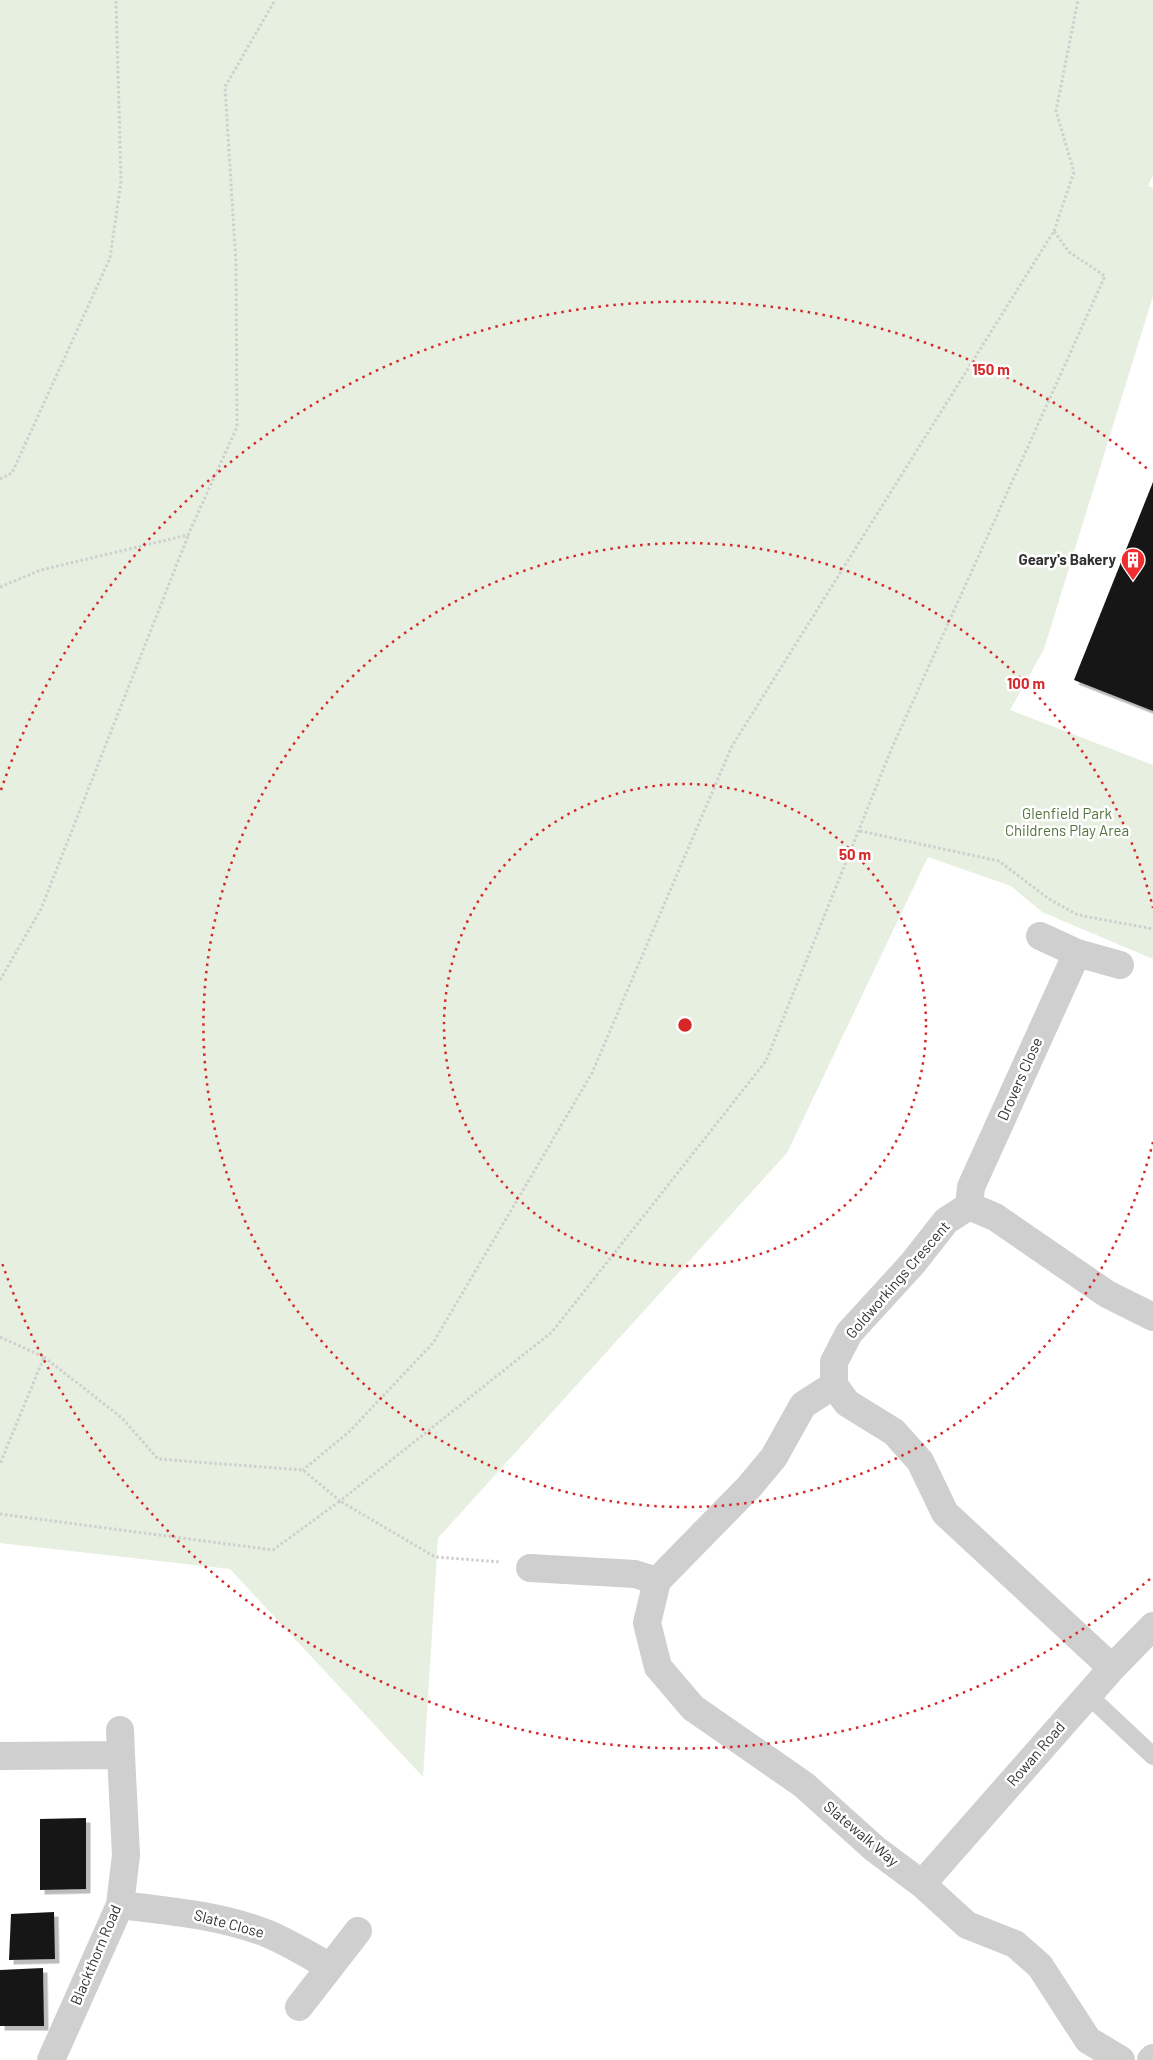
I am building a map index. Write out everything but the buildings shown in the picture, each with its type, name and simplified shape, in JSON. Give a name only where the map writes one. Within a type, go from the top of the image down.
[{"type":"street","points":[[1040,936],[1077,953],[1120,965]]},
{"type":"street","name":"Drovers Close","points":[[969,1206],[971,1187],[1077,953]]},
{"type":"street","points":[[969,1206],[995,1217],[1107,1294],[1153,1318]]},
{"type":"street","name":"Goldworkings Crescent","points":[[834,1385],[834,1362],[849,1333],[913,1263],[946,1221],[969,1206]]},
{"type":"street","points":[[530,1568],[635,1574],[657,1581],[749,1487],[774,1457],[804,1405],[834,1385],[847,1403],[894,1432],[920,1461],[945,1513],[1112,1668]]},
{"type":"street","name":"Slatewalk Way","points":[[657,1581],[647,1623],[658,1667],[694,1708],[804,1785],[875,1849],[922,1884],[967,1925],[1014,1944],[1040,1966],[1088,2040],[1122,2060]]},
{"type":"street","name":"Rowan Road","points":[[922,1884],[1112,1668],[1153,1626]]},
{"type":"street","name":"Blackthorn Road","points":[[0,1756],[121,1743],[126,1855],[120,1905],[50,2060]]},
{"type":"street","name":"Slate Close","points":[[120,1905],[203,1915],[265,1933],[297,1947],[330,1967]]},
{"type":"street","points":[[299,2007],[358,1931]]},
{"type":"lane","points":[[1088,1695],[1153,1756]]},
{"type":"path","points":[[0,479],[12,473],[110,258],[121,182],[116,0]]},
{"type":"path","points":[[0,980],[41,910],[188,535],[237,427],[236,264],[225,87],[275,0]]},
{"type":"path","points":[[303,1470],[350,1431],[433,1343],[592,1073],[732,746],[1054,231],[1074,172],[1056,111],[1078,0]]},
{"type":"path","points":[[0,1514],[273,1550],[340,1501],[552,1332],[766,1061],[891,750],[1105,276],[1069,252],[1054,231]]},
{"type":"path","points":[[0,587],[41,570],[188,535]]},
{"type":"path","points":[[860,831],[999,860],[1049,899],[1078,915],[1153,929]]},
{"type":"path","points":[[0,1337],[44,1357],[122,1418],[158,1459],[303,1470],[340,1501],[435,1557],[521,1564],[530,1568]]},
{"type":"path","points":[[0,1464],[44,1357]]},
{"type":"green space","name":"Glenfield Park Childrens Play Area","points":[[0,0],[1153,0],[1153,175],[1148,186],[1153,188],[1153,296],[1044,649],[1010,710],[1153,765],[1153,959],[1042,912],[1011,886],[928,857],[787,1153],[438,1538],[423,1777],[230,1569],[0,1543]]},
{"type":"place","name":"Geary's Bakery","points":[[1133,581]]}]
